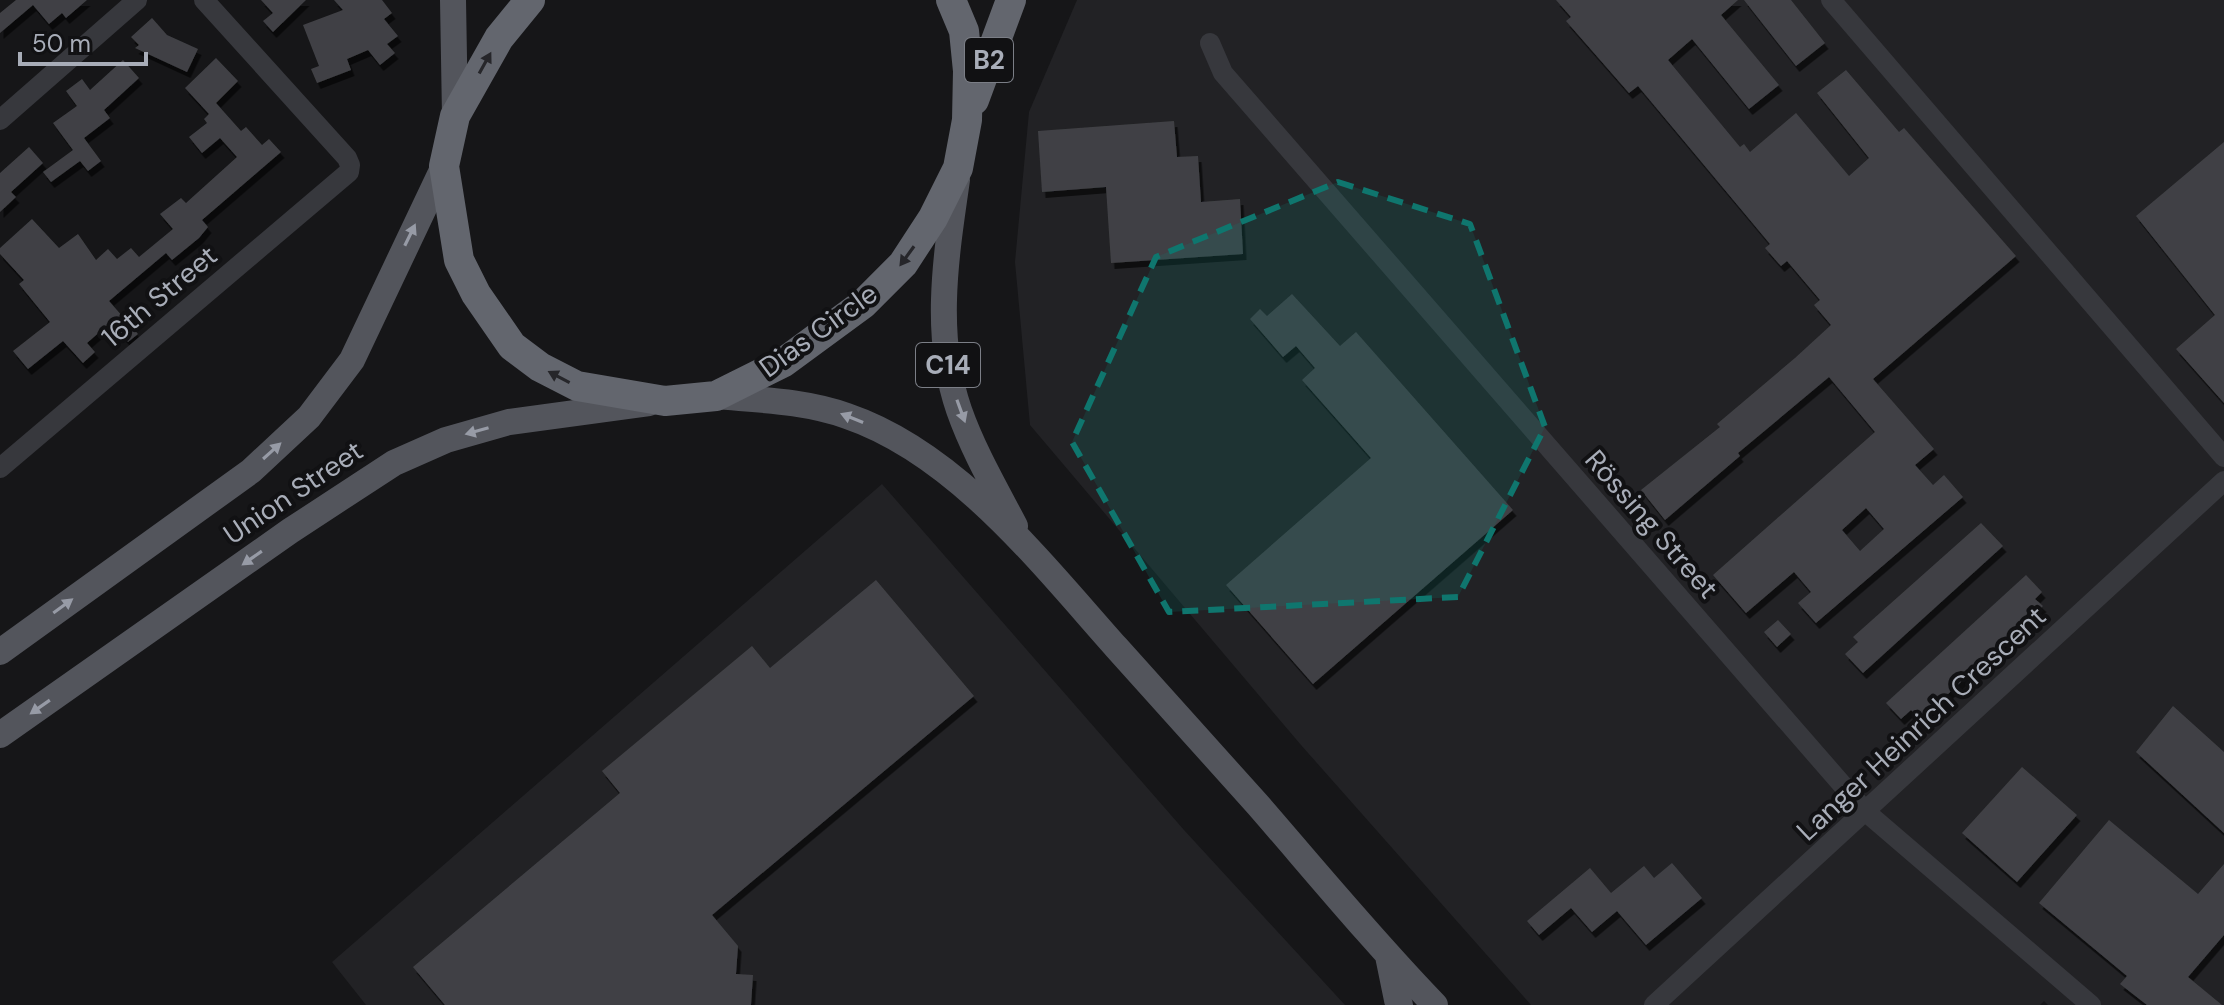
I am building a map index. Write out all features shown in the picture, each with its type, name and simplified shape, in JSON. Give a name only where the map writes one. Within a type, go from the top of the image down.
[{"type":"highway","name":"Dias Circle","points":[[530,0],[499,38],[455,116],[444,166],[459,260],[476,294],[512,346],[540,367],[577,386],[665,401],[716,396],[784,362],[863,304],[903,264],[933,218],[958,168],[967,120],[968,71],[964,31],[951,0]]},
{"type":"highway","name":"B2","points":[[967,120],[1011,0]]},
{"type":"main road","points":[[453,0],[455,116]]},
{"type":"main road","name":"Union Street","points":[[0,652],[251,471],[309,417],[352,360],[444,166]]},
{"type":"main road","name":"C14","points":[[958,168],[943,278],[946,357],[959,410],[1025,547]]},
{"type":"main road","name":"C14","points":[[716,396],[802,404],[848,416],[886,433],[932,462],[970,492],[1025,547],[1435,1005]]},
{"type":"main road","name":"Union Street","points":[[0,735],[290,531],[394,463],[446,440],[509,422],[665,401]]},
{"type":"main road","points":[[1388,956],[1400,1005]]},
{"type":"street","points":[[0,120],[137,0]]},
{"type":"street","name":"16th Street","points":[[0,468],[346,175],[350,165],[204,0]]},
{"type":"street","points":[[1831,0],[2224,457]]},
{"type":"street","name":"Rössing Street","points":[[1210,43],[1223,73],[1866,812],[2091,1005]]},
{"type":"street","name":"Langer Heinrich Crescent","points":[[1654,1005],[2224,481]]},
{"type":"highlighted area","points":[[1338,182],[1470,224],[1545,427],[1458,597],[1169,612],[1072,442],[1156,257]]},
{"type":"shaded area","points":[[1077,0],[2224,0],[2224,1005],[2048,1005],[2044,1001],[2040,1005],[1531,1005],[1301,745],[1030,425],[1015,262],[1029,112]]},
{"type":"shaded area","points":[[882,484],[1184,830],[1345,1005],[366,1005],[332,962]]},
{"type":"building","points":[[16,0],[87,0],[66,18],[62,13],[49,24],[33,5],[0,33],[0,13]]},
{"type":"building","points":[[261,0],[306,0],[273,32],[263,21],[273,13]]},
{"type":"building","points":[[334,0],[382,0],[392,13],[384,19],[398,36],[387,44],[395,53],[380,65],[368,50],[347,59],[351,70],[317,83],[311,69],[319,66],[303,25],[343,10]]},
{"type":"building","points":[[1556,0],[1738,0],[1721,15],[1779,85],[1749,109],[1692,39],[1668,60],[1740,147],[1744,144],[1750,152],[1796,113],[1849,176],[1869,158],[1817,93],[1846,70],[1899,132],[1904,128],[2016,256],[1873,379],[1934,449],[1915,465],[1933,485],[1944,475],[1963,497],[1816,623],[1798,603],[1811,592],[1794,572],[1746,613],[1713,575],[1875,432],[1829,377],[1738,453],[1740,456],[1665,520],[1641,490],[1720,427],[1717,424],[1831,325],[1814,305],[1820,300],[1787,261],[1781,266],[1765,248],[1770,244],[1638,86],[1629,93],[1566,21],[1571,17]],"holes":[[[1866,508],[1884,529],[1860,551],[1842,530]]]},
{"type":"building","points":[[1744,0],[1791,0],[1825,43],[1796,66]]},
{"type":"building","points":[[152,18],[167,35],[198,49],[187,72],[135,48],[139,45],[131,37]]},
{"type":"building","points":[[216,58],[238,81],[216,103],[241,131],[246,127],[262,145],[269,139],[281,152],[202,220],[208,227],[199,238],[172,260],[166,253],[109,301],[138,334],[128,342],[111,322],[87,343],[95,352],[83,363],[63,341],[28,369],[13,351],[50,322],[19,284],[24,280],[0,254],[0,248],[32,219],[59,248],[78,234],[96,260],[108,249],[117,259],[131,248],[139,257],[173,229],[160,214],[181,198],[186,203],[237,157],[220,138],[202,153],[189,137],[207,123],[204,119],[209,114],[185,88]]},
{"type":"building","points":[[123,60],[139,78],[104,110],[110,118],[84,138],[101,161],[88,171],[80,161],[51,182],[43,172],[73,150],[53,123],[77,106],[66,91],[82,79],[90,90]]},
{"type":"building","points":[[1174,121],[1177,157],[1198,156],[1201,202],[1240,199],[1243,254],[1111,263],[1106,187],[1042,192],[1038,131]]},
{"type":"building","points":[[2224,142],[2224,403],[2176,349],[2215,315],[2136,216]]},
{"type":"building","points":[[29,147],[43,163],[11,192],[16,197],[0,212],[0,173]]},
{"type":"building","points":[[1292,294],[1340,346],[1356,332],[1513,510],[1313,684],[1226,585],[1371,458],[1302,380],[1315,368],[1296,346],[1283,357],[1250,319],[1260,309],[1267,316]]},
{"type":"building","points":[[1981,523],[2003,546],[1863,673],[1845,654],[1858,642],[1853,637]]},
{"type":"building","points":[[2026,575],[2042,592],[2035,599],[2043,606],[1920,720],[1911,710],[1901,719],[1886,703]]},
{"type":"building","points":[[876,580],[974,696],[712,915],[738,946],[736,974],[753,975],[751,1005],[445,1005],[413,967],[620,793],[602,771],[752,646],[770,668]]},
{"type":"building","points":[[1778,620],[1791,634],[1777,647],[1764,632]]},
{"type":"building","points":[[2173,706],[2224,752],[2224,833],[2136,752]]},
{"type":"building","points":[[2022,767],[2077,815],[2017,882],[1962,833]]},
{"type":"building","points":[[2109,820],[2198,894],[2224,864],[2224,935],[2188,977],[2222,1005],[2147,1005],[2120,984],[2127,976],[2039,903]]},
{"type":"building","points":[[1672,863],[1702,898],[1646,945],[1617,911],[1592,932],[1571,908],[1539,935],[1527,921],[1590,868],[1611,893],[1644,866],[1654,878]]}]
